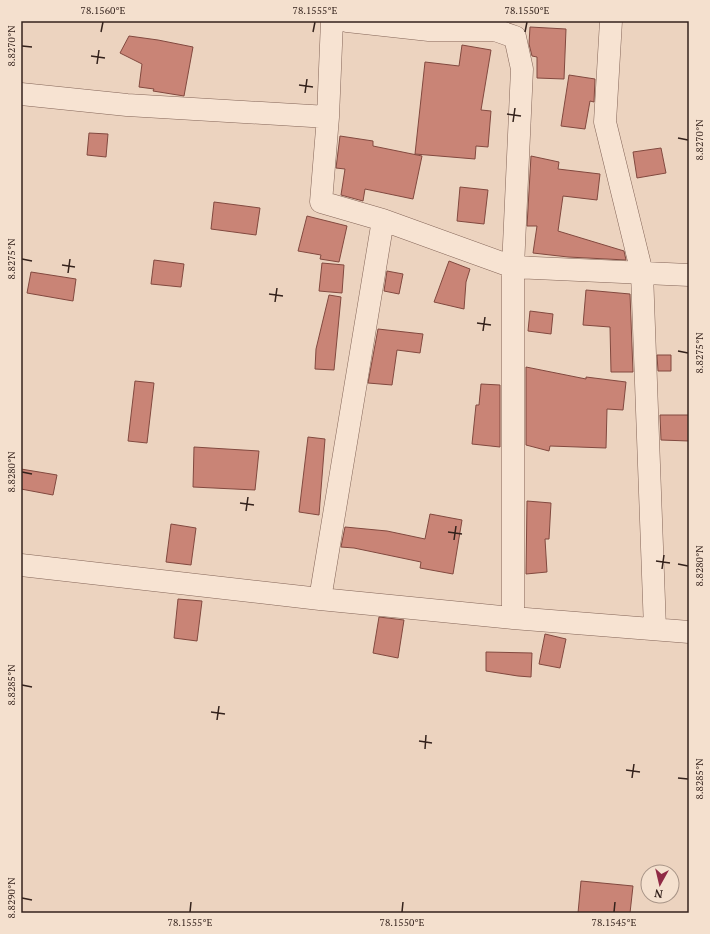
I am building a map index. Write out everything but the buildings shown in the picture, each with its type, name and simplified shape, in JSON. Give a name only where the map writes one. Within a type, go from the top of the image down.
[{"type":"street","points":[[332,21],[328,117],[321,202],[383,220],[513,267],[689,275]]},
{"type":"street","points":[[347,21],[429,30],[495,30],[515,36],[522,70],[513,267],[513,618]]},
{"type":"street","points":[[611,21],[605,122],[642,273],[655,629]]},
{"type":"street","points":[[21,94],[127,105],[328,117]]},
{"type":"street","points":[[320,599],[383,220]]},
{"type":"street","points":[[21,565],[320,599],[513,618],[689,632]]}]
